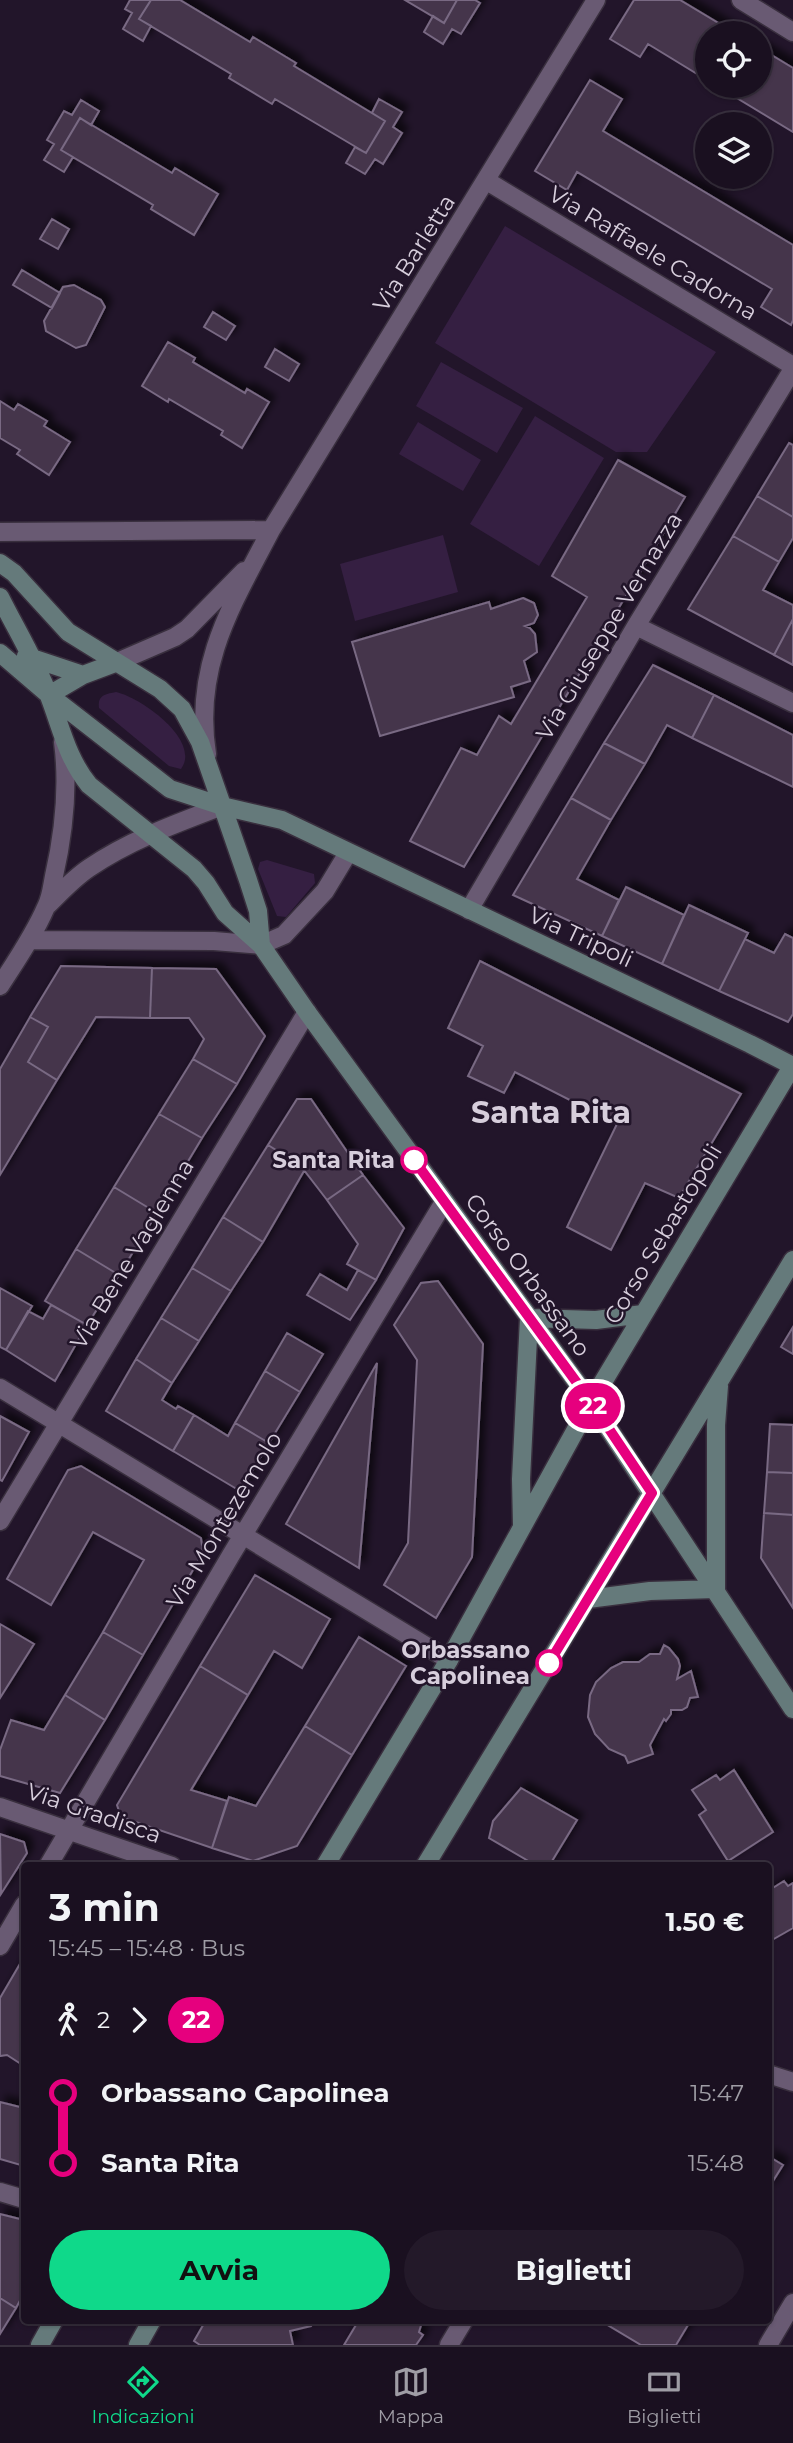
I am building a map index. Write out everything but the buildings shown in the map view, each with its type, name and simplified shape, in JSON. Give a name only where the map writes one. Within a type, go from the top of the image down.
[{"type":"street","name":"Via Barletta","points":[[209,767],[204,720],[209,668],[218,636],[256,559],[271,530],[596,0]]},
{"type":"street","points":[[741,0],[793,32]]},
{"type":"street","name":"Via Raffaele Cadorna","points":[[487,181],[793,367]]},
{"type":"street","name":"Via Giuseppe Vernazza","points":[[469,910],[636,626],[793,367]]},
{"type":"street","points":[[0,532],[271,530]]},
{"type":"street","points":[[49,695],[83,675],[175,637],[187,629],[256,559]]},
{"type":"street","points":[[0,563],[14,573],[68,632],[174,699],[191,722],[258,911],[261,945]]},
{"type":"street","name":"Corso Orbassano","points":[[0,597],[49,695],[62,737],[79,773],[89,785],[194,869],[225,913],[261,945],[591,1402],[793,1709]]},
{"type":"street","points":[[636,626],[793,703]]},
{"type":"street","points":[[0,651],[31,657],[83,675]]},
{"type":"street","name":"Via Tripoli","points":[[0,651],[49,695],[159,782],[184,795],[282,820],[793,1066]]},
{"type":"street","points":[[0,986],[48,905],[57,864],[66,796],[67,771],[62,737]]},
{"type":"street","points":[[48,905],[88,869],[152,835],[222,806]]},
{"type":"street","points":[[29,940],[214,941],[261,945],[284,934],[301,917],[325,891],[348,853]]},
{"type":"street","name":"Via Bene Vagienna","points":[[0,1521],[307,1012]]},
{"type":"street","name":"Corso Sebastopoli","points":[[326,1862],[449,1660],[591,1402],[793,1066]]},
{"type":"street","name":"Via Montezemolo","points":[[50,1862],[242,1536],[444,1202]]},
{"type":"street","points":[[427,1862],[793,1260]]},
{"type":"street","points":[[522,1528],[529,1318],[596,1320],[643,1314]]},
{"type":"street","points":[[588,1599],[629,1593],[716,1589],[716,1425],[719,1383]]},
{"type":"street","points":[[0,1388],[449,1660]]},
{"type":"street","name":"Via Gradisca","points":[[0,1807],[161,1862]]},
{"type":"street","points":[[0,1946],[21,1910]]},
{"type":"street","points":[[772,2075],[793,2082]]},
{"type":"street","points":[[0,2192],[21,2198]]},
{"type":"street","points":[[768,2345],[793,2303]]},
{"type":"street","points":[[40,2345],[52,2324]]},
{"type":"street","points":[[138,2345],[150,2324]]},
{"type":"street","points":[[449,2345],[462,2324]]},
{"type":"shaded area","points":[[505,226],[716,352],[647,452],[616,452],[435,343]]},
{"type":"shaded area","points":[[441,362],[523,408],[497,453],[416,406]]},
{"type":"shaded area","points":[[535,416],[604,458],[539,566],[470,524]]},
{"type":"shaded area","points":[[418,422],[481,460],[463,491],[399,454]]},
{"type":"shaded area","points":[[443,535],[458,592],[355,621],[340,564]]},
{"type":"shaded area","points":[[116,692],[153,711],[176,733],[183,745],[185,758],[181,769],[169,766],[99,708],[101,698]]},
{"type":"shaded area","points":[[267,860],[314,874],[315,883],[286,917],[277,916],[258,869],[260,862]]},
{"type":"bus line","name":"22","points":[[414,1160],[591,1402],[652,1493],[549,1663]]},
{"type":"place","name":"Santa Rita","points":[[414,1160]]},
{"type":"place","name":"Orbassano Capolinea","points":[[549,1663]]},
{"type":"district","name":"Santa Rita","points":[[551,1112]]}]
